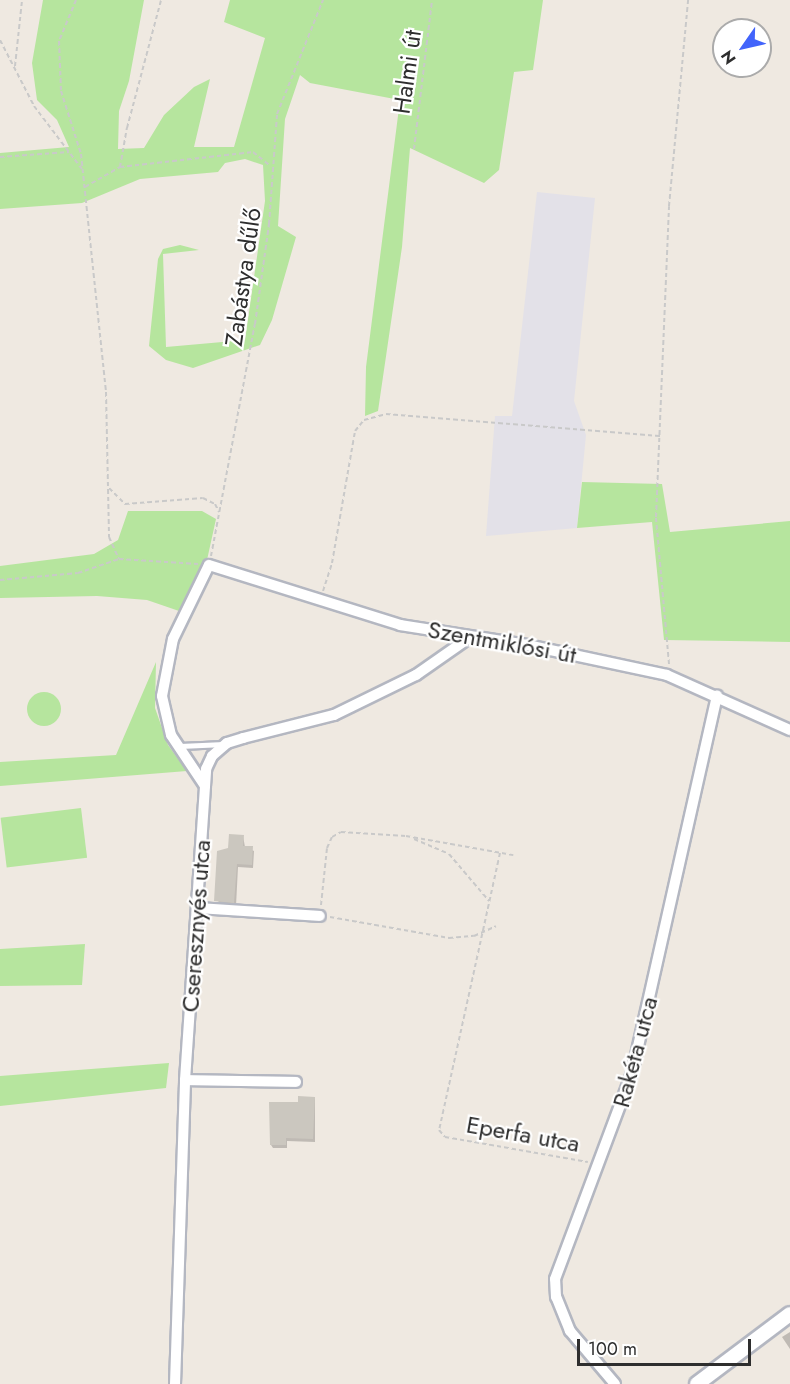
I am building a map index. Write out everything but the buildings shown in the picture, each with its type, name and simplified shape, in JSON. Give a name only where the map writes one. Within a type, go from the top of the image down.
[{"type":"main road","points":[[696,1384],[790,1314]]},
{"type":"street","name":"Szentmiklósi út","points":[[209,565],[319,602],[400,625],[468,638],[527,645],[667,675],[717,695],[790,730]]},
{"type":"street","points":[[205,786],[178,746],[163,711],[166,668],[181,620],[209,565]]},
{"type":"street","points":[[227,743],[334,715],[416,675],[468,638]]},
{"type":"street","name":"Rakéta utca","points":[[615,1384],[579,1344],[556,1297],[555,1279],[600,1164],[632,1073],[717,695]]},
{"type":"street","name":"Cseresznyés utca","points":[[176,1384],[185,1080],[199,908],[205,786],[212,756],[227,743]]},
{"type":"street","points":[[199,908],[320,916]]},
{"type":"street","points":[[185,1080],[296,1082]]},
{"type":"lane","points":[[178,746],[227,743]]},
{"type":"path","points":[[15,68],[22,0]]},
{"type":"path","points":[[76,0],[59,41],[61,91],[83,171],[85,187],[106,392],[109,537],[119,559]]},
{"type":"path","points":[[120,167],[161,0]]},
{"type":"path","name":"Zabástya dűlő","points":[[209,565],[255,324],[269,224],[271,169],[277,114],[323,0]]},
{"type":"path","name":"Halmi út","points":[[414,149],[432,0]]},
{"type":"path","points":[[667,675],[656,517],[662,436],[669,206],[688,0]]},
{"type":"path","points":[[0,40],[34,106],[83,171]]},
{"type":"path","points":[[0,157],[69,152]]},
{"type":"path","points":[[85,187],[120,167],[253,152],[271,169]]},
{"type":"path","points":[[319,602],[332,563],[355,431],[364,420],[386,414],[662,436]]},
{"type":"path","points":[[108,487],[125,504],[203,498],[215,504],[219,512]]},
{"type":"path","points":[[0,580],[78,573],[119,559],[209,565]]},
{"type":"path","points":[[496,926],[484,928],[474,936],[448,938],[320,916],[332,837],[341,832],[406,836],[513,855]]},
{"type":"path","points":[[406,836],[449,855],[490,902]]},
{"type":"path","points":[[484,928],[500,853]]},
{"type":"path","name":"Eperfa utca","points":[[484,928],[441,1134],[600,1164]]},
{"type":"shaded area","points":[[537,192],[595,198],[574,401],[586,435],[577,528],[486,536],[495,416],[512,416]]},
{"type":"green space","points":[[43,0],[144,0],[129,81],[119,111],[118,149],[144,148],[164,115],[194,87],[210,79],[194,147],[234,147],[265,38],[224,22],[230,0],[543,0],[533,70],[514,72],[499,170],[484,183],[410,148],[402,247],[378,411],[365,416],[366,367],[400,100],[310,83],[300,75],[285,119],[278,226],[296,237],[272,320],[260,345],[193,368],[166,360],[149,346],[158,259],[163,249],[180,245],[199,250],[163,254],[166,347],[245,340],[265,201],[263,165],[245,159],[225,163],[218,172],[140,179],[82,203],[0,209],[0,153],[69,147],[57,120],[37,100],[32,63]]},
{"type":"green space","points":[[582,482],[662,484],[670,532],[790,521],[790,642],[664,640],[652,522],[577,528]]},
{"type":"green space","points":[[128,511],[202,511],[216,519],[207,560],[179,611],[147,600],[97,596],[0,598],[0,566],[94,554],[118,540]]},
{"type":"green space","points":[[156,662],[155,708],[168,745],[187,771],[0,786],[0,762],[116,755]]},
{"type":"green space","points":[[44,692],[56,697],[61,709],[56,721],[44,726],[32,721],[27,709],[32,697]]},
{"type":"green space","points":[[81,808],[87,858],[7,867],[1,818]]},
{"type":"green space","points":[[85,944],[82,985],[0,986],[0,949]]},
{"type":"green space","points":[[169,1063],[166,1088],[0,1106],[0,1076]]}]
